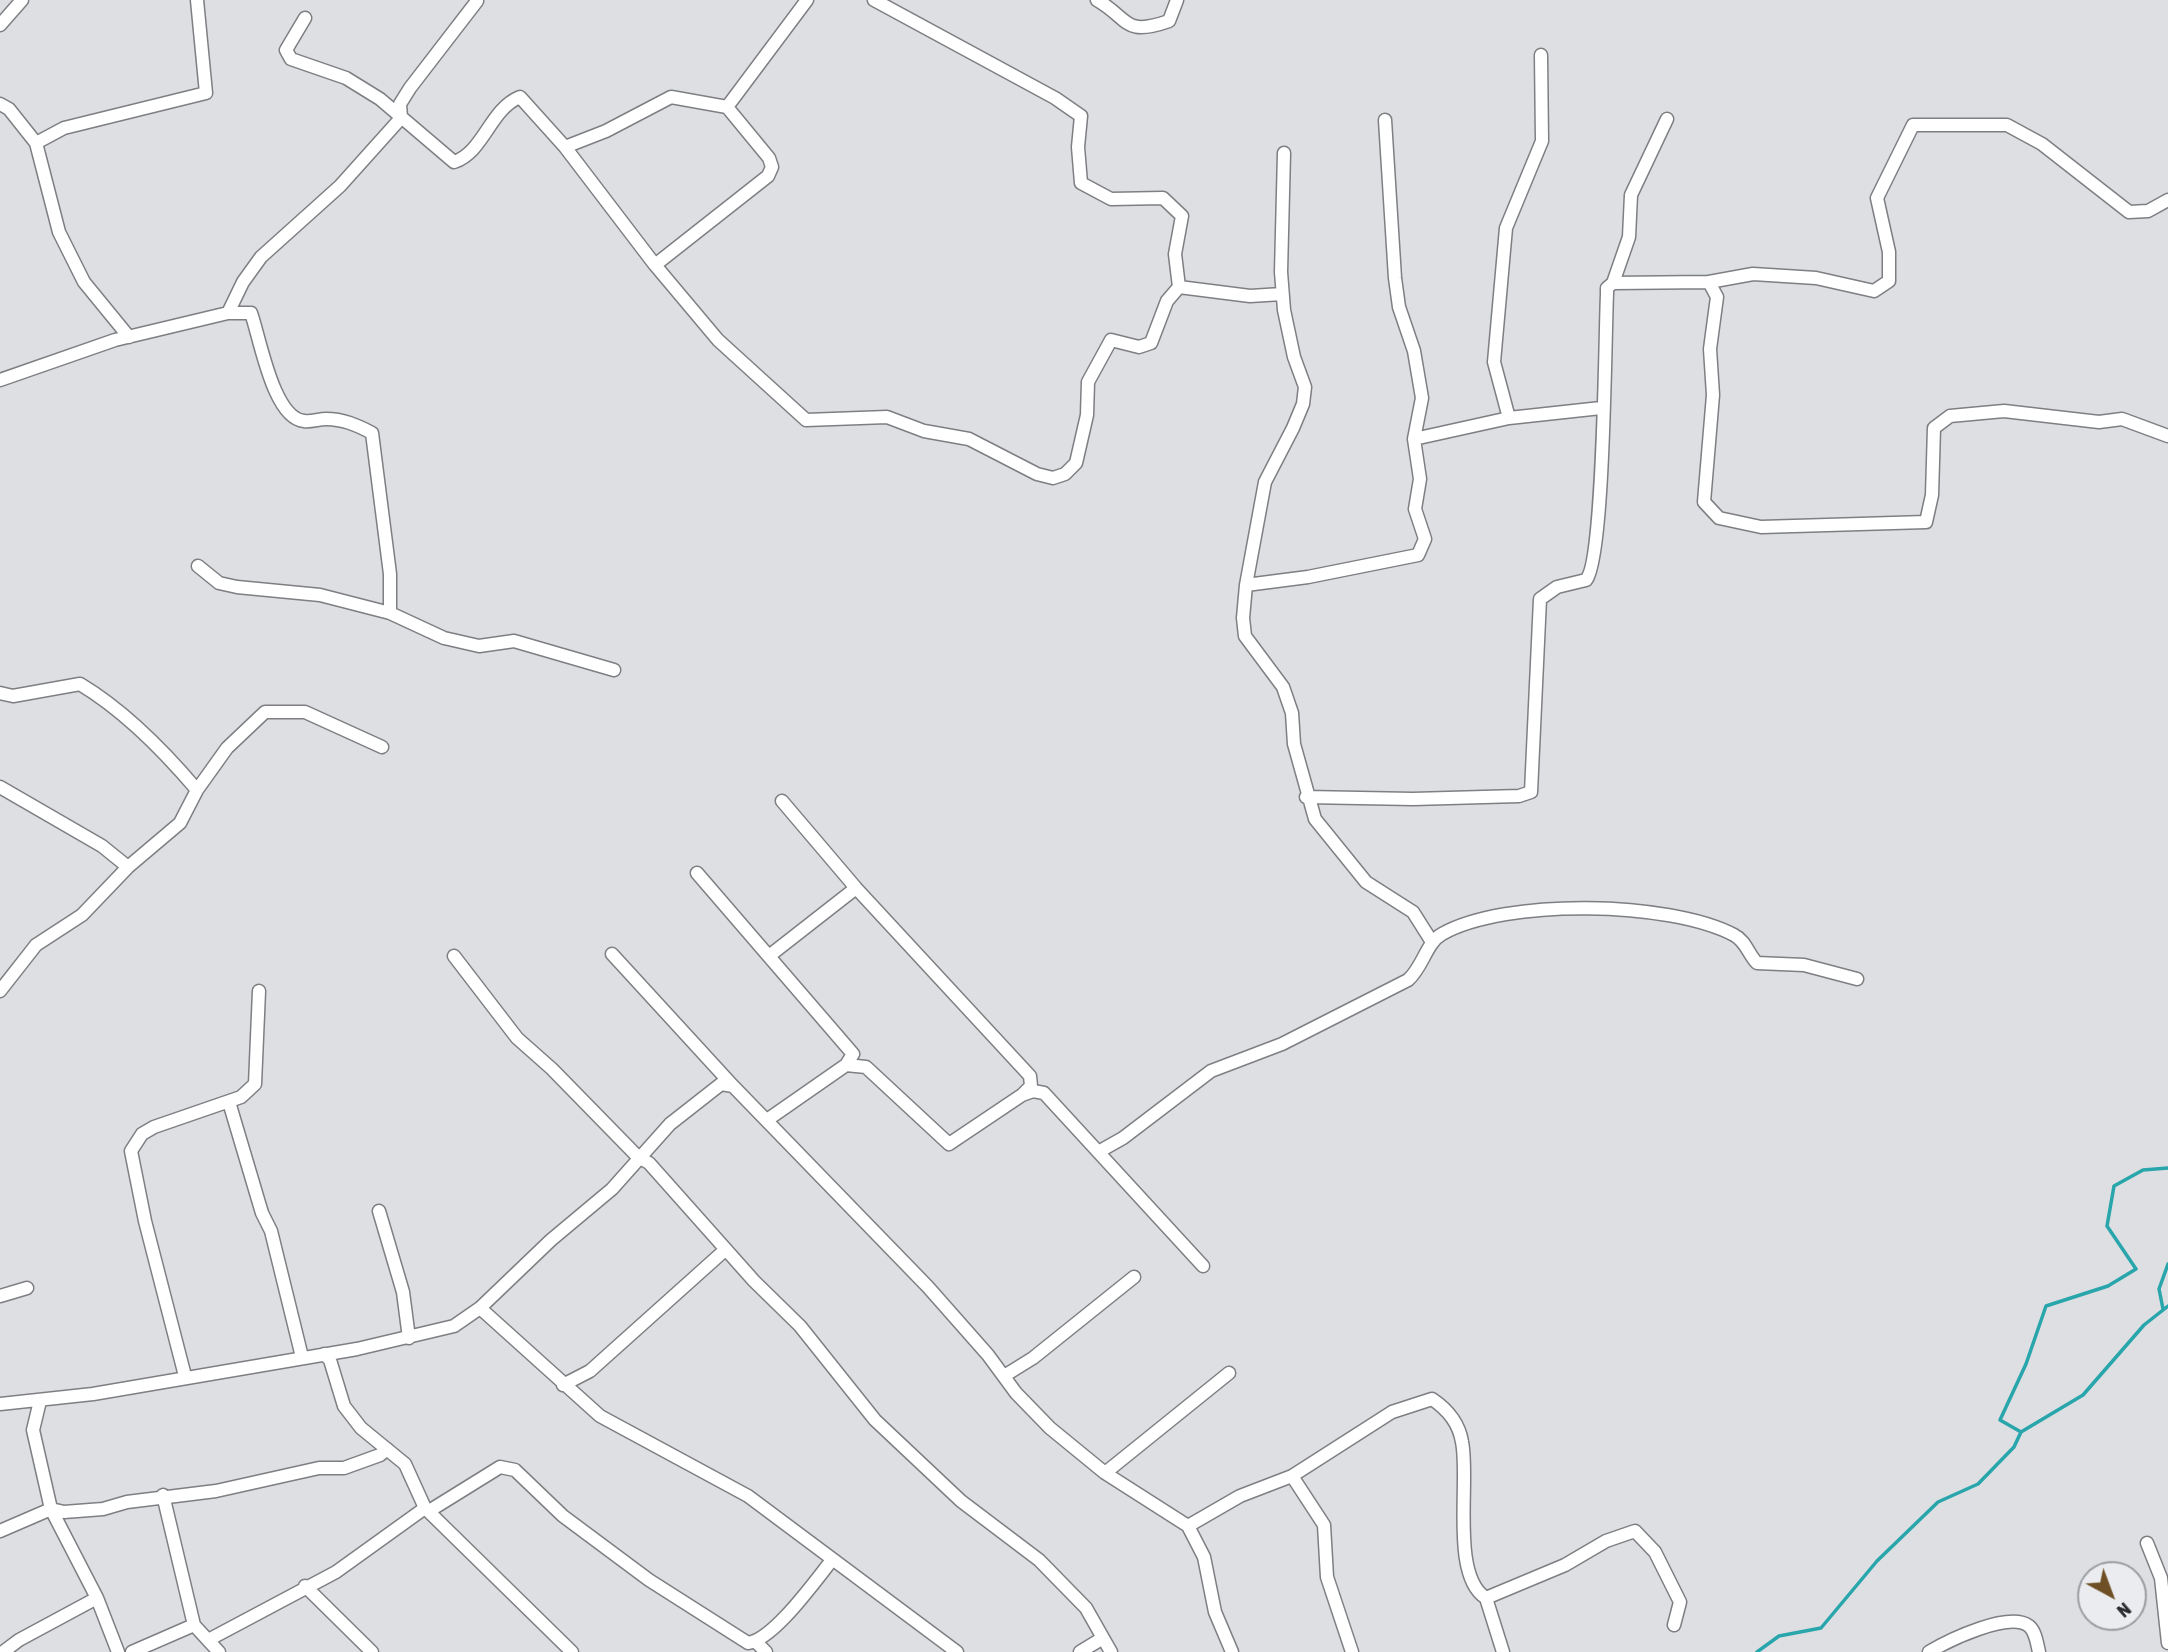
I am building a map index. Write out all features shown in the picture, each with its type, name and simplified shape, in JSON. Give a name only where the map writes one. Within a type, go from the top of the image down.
[{"type":"street","points":[[0,24],[22,0]]},
{"type":"street","points":[[36,144],[64,128],[206,93],[197,0]]},
{"type":"street","points":[[727,107],[807,0]]},
{"type":"street","points":[[305,19],[286,50],[290,59],[345,78],[380,99],[454,162],[465,158],[506,103],[520,97],[565,147],[655,265],[718,340],[806,420],[887,417],[924,431],[969,439],[1037,474],[1053,478],[1065,474],[1076,463],[1087,415],[1088,382],[1111,340],[1139,347],[1151,343],[1167,301],[1179,287],[1175,254],[1182,216],[1163,198],[1111,199],[1081,183],[1078,147],[1081,116],[1055,98],[874,0]]},
{"type":"street","points":[[1097,0],[1124,23],[1149,28],[1169,21],[1177,0]]},
{"type":"street","points":[[228,313],[243,282],[261,257],[340,186],[401,118],[400,104],[410,88],[477,1]]},
{"type":"street","points":[[1509,418],[1494,362],[1506,228],[1542,141],[1541,55]]},
{"type":"street","points":[[565,147],[606,131],[671,96],[727,107],[769,158],[772,167],[768,176],[655,265]]},
{"type":"street","points":[[0,104],[9,109],[36,144],[59,232],[84,282],[129,337]]},
{"type":"street","points":[[1306,797],[1413,799],[1519,796],[1531,792],[1537,611],[1540,599],[1545,593],[1586,580],[1593,569],[1600,503],[1607,288],[1613,283],[1629,237],[1631,194],[1667,119]]},
{"type":"street","points":[[1246,585],[1308,577],[1418,555],[1426,539],[1415,509],[1420,479],[1414,439],[1422,398],[1414,351],[1399,307],[1395,278],[1385,120]]},
{"type":"street","points":[[1613,283],[1709,282],[1753,274],[1816,278],[1874,291],[1889,281],[1889,252],[1877,198],[1913,125],[2007,125],[2042,144],[2129,212],[2148,211],[2168,200]]},
{"type":"street","points":[[1284,153],[1282,294],[1294,357],[1306,387],[1303,404],[1293,428],[1265,482],[1246,585],[1243,618],[1245,636],[1283,687],[1292,713],[1294,744],[1306,797],[1315,819],[1366,882],[1413,912],[1432,942]]},
{"type":"street","points":[[1709,282],[1717,297],[1710,349],[1713,395],[1703,502],[1719,518],[1761,527],[1926,522],[1932,495],[1934,428],[1950,416],[2004,411],[2099,422],[2122,419],[2168,436]]},
{"type":"street","points":[[1179,287],[1250,296],[1282,294]]},
{"type":"street","points":[[0,380],[34,366],[129,337],[228,313],[251,313],[271,383],[289,415],[302,421],[350,421],[372,433],[390,574],[390,613]]},
{"type":"street","points":[[1414,439],[1509,418],[1601,408]]},
{"type":"street","points":[[198,566],[219,583],[320,595],[390,613],[444,638],[479,646],[514,641],[614,670]]},
{"type":"street","points":[[0,693],[13,696],[80,684],[108,701],[174,764],[197,790]]},
{"type":"street","points":[[0,991],[36,945],[82,915],[128,867],[180,823],[197,790],[227,748],[265,712],[305,712],[382,747]]},
{"type":"street","points":[[0,787],[102,846],[128,867]]},
{"type":"street","points":[[782,801],[856,888],[1030,1076],[1031,1086],[1022,1095],[949,1144],[866,1067],[846,1065]]},
{"type":"street","points":[[697,873],[852,1048],[852,1059],[846,1065],[767,1120]]},
{"type":"street","points":[[769,956],[856,888]]},
{"type":"street","points":[[1100,1151],[1123,1138],[1211,1071],[1282,1044],[1408,980],[1419,970],[1432,942],[1442,934],[1471,922],[1554,906],[1648,912],[1737,936],[1757,962],[1804,965],[1857,979]]},
{"type":"street","points":[[612,954],[733,1086],[928,1286],[1050,1427],[1105,1473],[1188,1525],[1204,1557],[1215,1612],[1232,1652]]},
{"type":"street","points":[[454,956],[517,1038],[552,1069],[638,1157],[657,1172],[725,1250],[800,1326],[875,1420],[961,1501],[1039,1560],[1086,1608],[1111,1652]]},
{"type":"street","points":[[185,1377],[145,1221],[131,1151],[142,1134],[154,1127],[241,1097],[255,1084],[259,991]]},
{"type":"street","points":[[0,1404],[40,1401],[324,1354],[409,1338],[454,1326],[480,1308],[551,1240],[612,1189],[670,1124],[721,1084],[733,1086]]},
{"type":"street","points":[[1022,1095],[1033,1091],[1044,1093],[1203,1266]]},
{"type":"street","points":[[229,1102],[262,1213],[271,1231],[302,1357]]},
{"type":"street","points":[[379,1211],[403,1292],[409,1338]]},
{"type":"street","points":[[563,1385],[590,1371],[725,1250]]},
{"type":"street","points":[[1004,1376],[1033,1358],[1134,1277]]},
{"type":"street","points":[[0,1296],[27,1288]]},
{"type":"street","points":[[480,1308],[600,1416],[748,1496],[957,1652]]},
{"type":"street","points":[[324,1354],[330,1360],[344,1406],[351,1416],[405,1464],[427,1510],[572,1652]]},
{"type":"street","points":[[1105,1473],[1229,1373]]},
{"type":"street","points":[[1188,1525],[1240,1496],[1292,1476],[1392,1412],[1432,1399],[1448,1410],[1462,1441],[1468,1569],[1477,1593],[1486,1598],[1493,1628],[1503,1652]]},
{"type":"street","points":[[40,1401],[33,1430],[51,1509],[97,1598],[118,1652]]},
{"type":"street","points":[[0,1531],[51,1509],[64,1512],[103,1509],[163,1496],[216,1491],[319,1468],[344,1468],[368,1460],[387,1448]]},
{"type":"street","points":[[210,1639],[232,1630],[305,1586],[336,1572],[427,1510],[500,1467],[515,1470],[563,1516],[649,1580],[741,1640],[756,1642],[766,1652]]},
{"type":"street","points":[[1292,1476],[1324,1525],[1327,1577],[1352,1652]]},
{"type":"street","points":[[163,1496],[194,1625],[210,1639],[219,1652]]},
{"type":"street","points":[[1486,1598],[1565,1565],[1606,1541],[1635,1531],[1655,1552],[1680,1602],[1674,1625]]},
{"type":"street","points":[[2147,1543],[2161,1578],[2168,1643]]},
{"type":"street","points":[[756,1642],[779,1622],[832,1560]]},
{"type":"street","points":[[305,1586],[372,1652]]},
{"type":"street","points":[[3,1652],[19,1640],[97,1598]]},
{"type":"street","points":[[1929,1652],[1974,1632],[2011,1620],[2028,1625],[2033,1631],[2039,1652]]},
{"type":"street","points":[[132,1652],[194,1625]]},
{"type":"street","points":[[1080,1652],[1104,1638]]},
{"type":"waterway","points":[[2021,1432],[2000,1420],[2026,1364],[2046,1306],[2108,1286],[2136,1269],[2107,1226],[2114,1186],[2143,1170],[2168,1168]]},
{"type":"waterway","points":[[2163,1309],[2159,1289],[2168,1264]]},
{"type":"waterway","points":[[1757,1652],[1779,1636],[1821,1628],[1877,1561],[1938,1502],[1978,1484],[2014,1447],[2021,1432],[2083,1395],[2144,1325],[2168,1306]]}]
